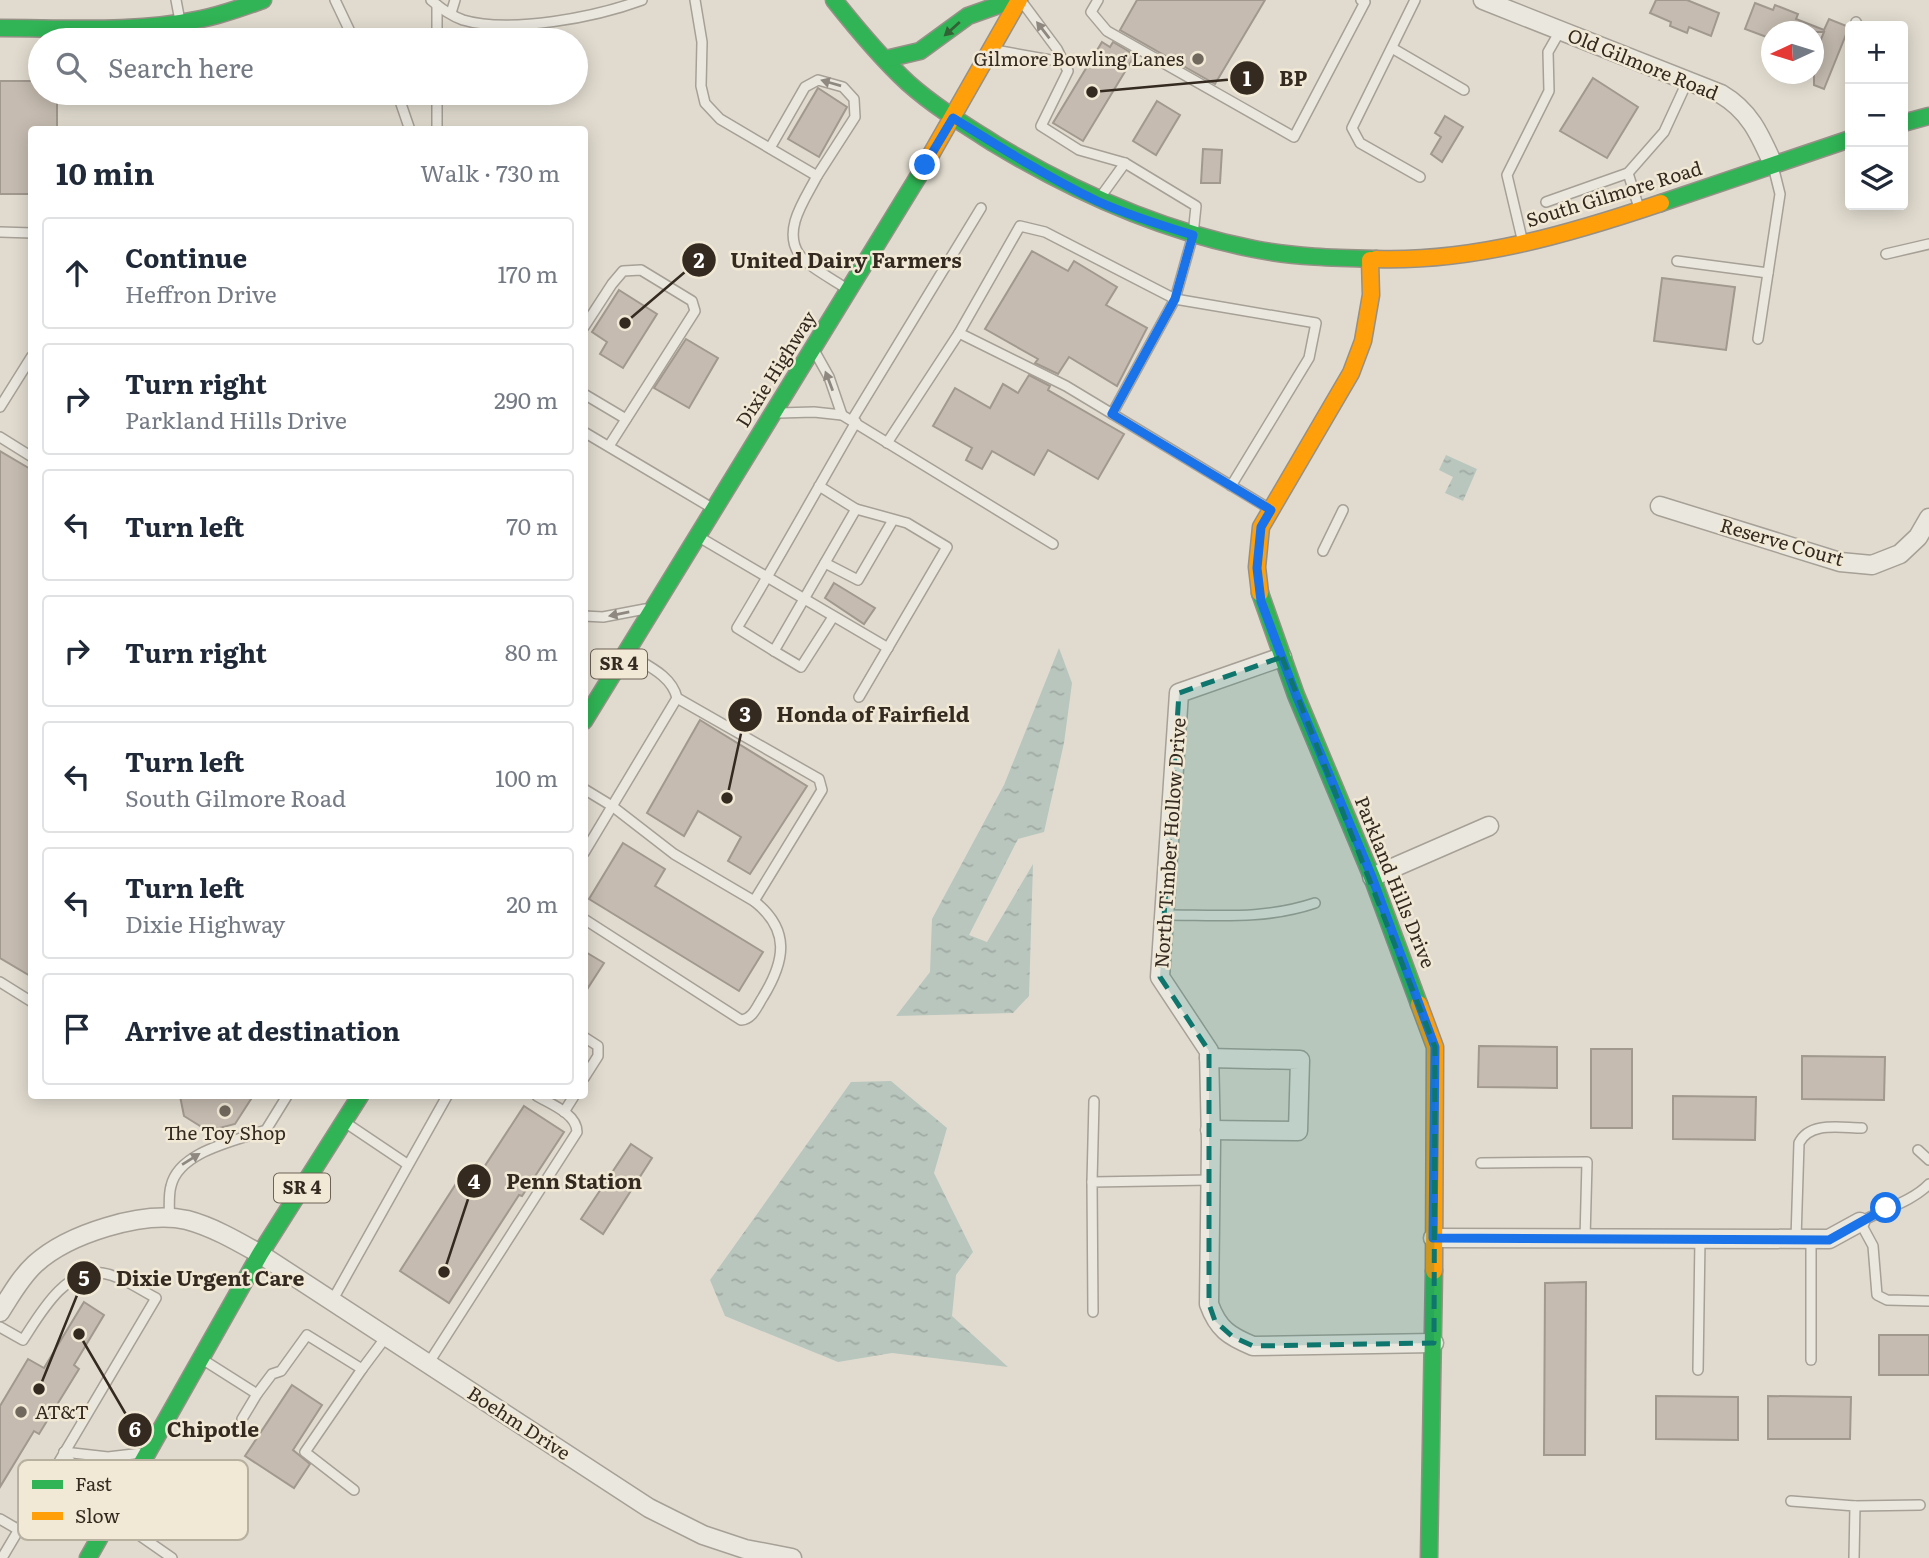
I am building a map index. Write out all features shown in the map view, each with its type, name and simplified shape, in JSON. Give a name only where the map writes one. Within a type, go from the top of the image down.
[{"type":"main road","points":[[0,28],[113,28],[200,19],[263,0]]},
{"type":"main road","name":"South Gilmore Road","points":[[834,0],[920,93],[953,118],[1039,171],[1098,201],[1158,225],[1277,253],[1370,260],[1443,257],[1523,244],[1601,223],[1845,141]]},
{"type":"main road","points":[[886,59],[910,57],[941,39],[963,20],[982,9],[1013,0]]},
{"type":"main road","name":"Dixie Highway","points":[[588,715],[849,291],[1020,0]]},
{"type":"main road","points":[[1908,122],[1929,116]]},
{"type":"main road","name":"Parkland Hills Drive","points":[[1370,260],[1371,295],[1363,341],[1351,373],[1261,527],[1257,568],[1261,601],[1296,695],[1372,877],[1435,1047],[1434,1343],[1429,1558]]},
{"type":"main road","name":"SR 4","points":[[143,1460],[260,1254],[358,1099]]},
{"type":"street","name":"Old Gilmore Road","points":[[1483,0],[1688,80],[1737,103],[1758,129],[1773,164]]},
{"type":"street","name":"Reserve Court","points":[[1661,506],[1840,562],[1872,565],[1900,554],[1918,537],[1929,518]]},
{"type":"street","name":"North Timber Hollow Drive","points":[[1282,657],[1179,693],[1160,976],[1209,1051],[1209,1304],[1215,1321],[1233,1337],[1253,1346],[1434,1343]]},
{"type":"street","points":[[1372,877],[1489,826]]},
{"type":"street","points":[[1209,1058],[1300,1060],[1298,1131],[1210,1130]]},
{"type":"street","name":"Boehm Drive","points":[[0,1312],[19,1280],[51,1253],[105,1225],[151,1218],[185,1220],[215,1230],[260,1254],[649,1508],[703,1535],[745,1549],[792,1558]]},
{"type":"street","points":[[1433,1238],[1829,1240],[1860,1222]]},
{"type":"lane","points":[[176,0],[180,21]]},
{"type":"lane","points":[[335,0],[348,28]]},
{"type":"lane","points":[[451,13],[455,0]]},
{"type":"lane","points":[[434,3],[462,19],[499,25],[586,17],[642,0]]},
{"type":"lane","points":[[695,0],[702,42],[701,86],[705,103],[720,119],[817,176]]},
{"type":"lane","points":[[1020,0],[1057,49],[1068,71],[1041,126],[1079,150],[1125,163],[1196,206],[1193,235],[1175,299],[1112,414]]},
{"type":"lane","points":[[1098,0],[1091,12],[1107,32],[1294,137],[1364,1]]},
{"type":"lane","points":[[1415,0],[1352,128],[1360,143],[1420,177]]},
{"type":"lane","points":[[434,3],[437,28]]},
{"type":"lane","points":[[1523,244],[1507,175],[1549,91],[1548,52],[1560,31]]},
{"type":"lane","points":[[1392,48],[1464,90]]},
{"type":"lane","points":[[990,49],[1062,62]]},
{"type":"lane","points":[[770,148],[805,88],[818,80],[842,87],[854,99],[855,117],[817,176],[795,221],[792,237],[799,255],[849,291]]},
{"type":"lane","points":[[1546,202],[1628,173],[1664,132],[1688,80]]},
{"type":"lane","points":[[401,105],[409,126]]},
{"type":"lane","points":[[437,105],[437,126]]},
{"type":"lane","points":[[1098,201],[1125,163]]},
{"type":"lane","points":[[1758,339],[1780,194],[1773,164]]},
{"type":"lane","points":[[1628,173],[1640,210]]},
{"type":"lane","points":[[833,617],[801,667],[737,628],[768,578],[854,421],[981,208]]},
{"type":"lane","points":[[887,443],[959,332],[1020,226],[1045,232],[1175,299],[1316,323],[1309,358],[1231,486]]},
{"type":"lane","points":[[0,232],[28,233]]},
{"type":"lane","points":[[1886,254],[1929,244]]},
{"type":"lane","points":[[1677,261],[1768,273]]},
{"type":"lane","points":[[588,321],[611,284],[623,271],[641,270],[692,301],[695,311],[609,446]]},
{"type":"lane","points":[[959,332],[1066,386],[1271,510]]},
{"type":"lane","points":[[813,349],[829,377],[842,415]]},
{"type":"lane","points":[[0,407],[28,362]]},
{"type":"lane","points":[[588,396],[626,419]]},
{"type":"lane","points":[[774,413],[814,412],[842,415],[1054,544]]},
{"type":"lane","points":[[588,434],[714,509]]},
{"type":"lane","points":[[0,437],[28,454]]},
{"type":"lane","points":[[819,486],[856,509],[907,523],[947,547],[859,697]]},
{"type":"lane","points":[[774,651],[856,509]]},
{"type":"lane","points":[[1323,551],[1343,510]]},
{"type":"lane","points":[[825,563],[858,580],[893,520]]},
{"type":"lane","points":[[698,536],[888,648]]},
{"type":"lane","points":[[588,616],[603,617],[653,607]]},
{"type":"lane","points":[[588,846],[677,698],[676,690],[666,677],[626,653]]},
{"type":"lane","points":[[677,698],[819,779],[822,790],[754,901]]},
{"type":"lane","points":[[588,791],[612,806],[674,854],[765,909],[776,925],[783,945],[776,975],[754,1013],[747,1020],[741,1020],[588,922]]},
{"type":"lane","points":[[1165,915],[1264,915],[1289,912],[1315,902]]},
{"type":"lane","points":[[0,982],[28,1000]]},
{"type":"lane","points":[[588,1040],[598,1046],[598,1056],[588,1072]]},
{"type":"lane","points":[[169,1219],[171,1186],[181,1165],[196,1154],[266,1130],[285,1099]]},
{"type":"lane","points":[[331,1301],[445,1099]]},
{"type":"lane","points":[[428,1364],[577,1132],[578,1127],[571,1116],[542,1099]]},
{"type":"lane","points":[[564,1112],[572,1099]]},
{"type":"lane","points":[[1093,1312],[1094,1101]]},
{"type":"lane","points":[[344,1122],[407,1164]]},
{"type":"lane","points":[[1811,1360],[1799,1143],[1803,1136],[1817,1128],[1862,1128]]},
{"type":"lane","points":[[1918,1150],[1929,1160]]},
{"type":"lane","points":[[1481,1163],[1587,1162],[1584,1239]]},
{"type":"lane","points":[[1093,1182],[1210,1180]]},
{"type":"lane","points":[[1929,1184],[1914,1197],[1860,1222],[1873,1246],[1877,1295],[1887,1300],[1929,1301]]},
{"type":"lane","points":[[1698,1370],[1700,1239]]},
{"type":"lane","points":[[0,1327],[23,1340],[52,1298],[86,1274],[115,1276],[156,1298],[59,1460]]},
{"type":"lane","points":[[242,1419],[272,1374],[281,1371],[307,1335],[362,1369]]},
{"type":"lane","points":[[354,1490],[305,1452],[386,1337]]},
{"type":"lane","points":[[201,1358],[257,1394]]},
{"type":"lane","points":[[64,1452],[108,1457],[145,1457],[149,1460]]},
{"type":"lane","points":[[64,1452],[69,1460]]},
{"type":"lane","points":[[1791,1501],[1855,1506],[1920,1505]]},
{"type":"lane","points":[[1854,1558],[1855,1506]]},
{"type":"lane","points":[[0,1519],[18,1529]]},
{"type":"lane","points":[[2,1558],[18,1532]]},
{"type":"lane","points":[[146,1540],[172,1558]]},
{"type":"highlighted area","points":[[1282,657],[1435,1047],[1434,1343],[1253,1346],[1233,1337],[1215,1321],[1209,1304],[1209,1051],[1160,977],[1179,693]]},
{"type":"water","points":[[1446,455],[1477,469],[1463,501],[1445,493],[1453,477],[1439,470]]},
{"type":"water","points":[[1059,648],[1072,683],[1064,743],[1044,832],[1018,839],[969,935],[987,942],[1033,864],[1029,996],[1013,1013],[896,1016],[930,972],[932,919],[1004,785]]},
{"type":"water","points":[[891,1081],[947,1128],[934,1173],[973,1252],[956,1275],[952,1316],[1008,1367],[892,1353],[838,1362],[725,1316],[710,1280],[851,1082]]},
{"type":"building","name":"Gilmore Bowling Lanes","points":[[1137,0],[1265,0],[1215,84],[1120,30]]},
{"type":"building","points":[[1656,0],[1687,0],[1719,13],[1711,36],[1689,27],[1687,33],[1650,13]]},
{"type":"building","points":[[1755,3],[1773,10],[1775,5],[1798,14],[1796,19],[1801,21],[1761,21],[1761,35],[1745,29]]},
{"type":"building","points":[[1829,19],[1845,25],[1845,37],[1824,89],[1814,85],[1824,84],[1824,30]]},
{"type":"building","points":[[1102,42],[1110,47],[1113,42],[1135,55],[1083,141],[1053,123]]},
{"type":"building","points":[[1593,78],[1638,107],[1607,158],[1560,131]]},
{"type":"building","points":[[0,81],[28,81],[28,105],[57,105],[57,126],[28,126],[28,194],[0,194]]},
{"type":"building","points":[[818,88],[847,107],[819,157],[788,139]]},
{"type":"building","points":[[1157,101],[1180,115],[1156,155],[1133,141]]},
{"type":"building","points":[[1445,116],[1463,127],[1442,162],[1431,154],[1441,137],[1435,133]]},
{"type":"building","points":[[1203,149],[1222,150],[1220,183],[1201,183]]},
{"type":"building","points":[[1032,251],[1068,271],[1074,261],[1117,287],[1106,305],[1147,328],[1117,386],[1069,357],[1058,374],[1035,363],[1038,359],[985,329]]},
{"type":"building","points":[[1662,278],[1735,287],[1726,350],[1654,341]]},
{"type":"building","points":[[619,290],[657,314],[623,368],[600,354],[607,342],[592,332]]},
{"type":"building","points":[[686,339],[718,358],[689,408],[654,388]]},
{"type":"building","points":[[1029,375],[1050,386],[1048,390],[1124,434],[1098,479],[1048,450],[1034,475],[992,451],[982,469],[966,460],[972,448],[933,426],[955,388],[990,408],[1003,384],[1018,393]]},
{"type":"building","points":[[0,451],[28,468],[28,975],[0,958]]},
{"type":"building","points":[[834,583],[875,608],[864,624],[825,598]]},
{"type":"building","points":[[700,720],[807,786],[750,874],[728,861],[741,837],[698,811],[684,836],[647,813]]},
{"type":"building","points":[[623,843],[665,869],[655,886],[763,952],[739,991],[589,899]]},
{"type":"building","points":[[588,953],[604,963],[588,988]]},
{"type":"building","points":[[1479,1046],[1557,1047],[1557,1088],[1478,1087]]},
{"type":"building","points":[[1591,1049],[1632,1049],[1632,1128],[1591,1128]]},
{"type":"building","points":[[1802,1056],[1885,1057],[1884,1100],[1802,1099]]},
{"type":"building","points":[[1673,1096],[1756,1097],[1755,1140],[1673,1139]]},
{"type":"building","points":[[181,1099],[251,1099],[235,1124],[208,1131],[184,1116]]},
{"type":"building","points":[[524,1106],[564,1132],[522,1196],[519,1195],[449,1303],[400,1271],[461,1176],[473,1184]]},
{"type":"building","points":[[631,1144],[652,1158],[603,1234],[581,1219]]},
{"type":"building","points":[[1586,1282],[1585,1455],[1544,1455],[1545,1283]]},
{"type":"building","points":[[84,1302],[104,1315],[74,1365],[79,1369],[39,1434],[34,1431],[0,1487],[0,1406],[28,1359],[44,1368]]},
{"type":"building","points":[[1879,1335],[1929,1335],[1929,1375],[1879,1375]]},
{"type":"building","points":[[292,1385],[322,1405],[293,1450],[310,1464],[294,1488],[245,1456]]},
{"type":"building","points":[[1656,1396],[1738,1397],[1738,1440],[1656,1439]]},
{"type":"building","points":[[1768,1396],[1851,1397],[1850,1439],[1768,1439]]},
{"type":"traffic: fast","points":[[118,28],[209,17],[263,0]]},
{"type":"traffic: fast","points":[[834,0],[888,64],[929,100],[995,144],[1088,194],[1186,232],[1254,249],[1330,258],[1376,259]]},
{"type":"traffic: fast","points":[[886,59],[920,51],[968,16],[1013,0]]},
{"type":"traffic: fast","points":[[0,28],[28,28]]},
{"type":"traffic: fast","points":[[1908,122],[1929,116]]},
{"type":"traffic: fast","points":[[1661,203],[1845,141]]},
{"type":"traffic: fast","points":[[588,714],[921,172]]},
{"type":"traffic: fast","points":[[1260,593],[1296,695],[1372,877],[1419,1004]]},
{"type":"traffic: fast","points":[[143,1460],[260,1254],[358,1099]]},
{"type":"traffic: fast","points":[[1429,1558],[1434,1271]]},
{"type":"traffic: fast","points":[[88,1558],[98,1540]]},
{"type":"traffic: slow","points":[[921,172],[1019,0]]},
{"type":"traffic: slow","points":[[1376,259],[1449,256],[1521,244],[1661,203]]},
{"type":"traffic: slow","points":[[1260,593],[1257,567],[1261,527],[1351,373],[1363,341],[1371,295],[1370,260]]},
{"type":"traffic: slow","points":[[1419,1004],[1435,1047],[1434,1271]]},
{"type":"place","name":"Gilmore Bowling Lanes","points":[[1198,59]]},
{"type":"place","name":"BP","points":[[1092,92]]},
{"type":"place","name":"United Dairy Farmers","points":[[625,323]]},
{"type":"place","name":"Honda of Fairfield","points":[[727,798]]},
{"type":"place","name":"The Toy Shop","points":[[225,1111]]},
{"type":"place","name":"Penn Station","points":[[444,1272]]},
{"type":"place","name":"Chipotle","points":[[79,1334]]},
{"type":"place","name":"Dixie Urgent Care","points":[[39,1389]]},
{"type":"place","name":"AT&T","points":[[21,1412]]},
{"type":"route","points":[[925,165],[953,118],[1039,171],[1098,201],[1158,225],[1193,235],[1175,299],[1112,414],[1271,510],[1261,527],[1257,568],[1261,601],[1296,695],[1372,877],[1435,1047],[1433,1238],[1829,1240],[1886,1208]]}]
